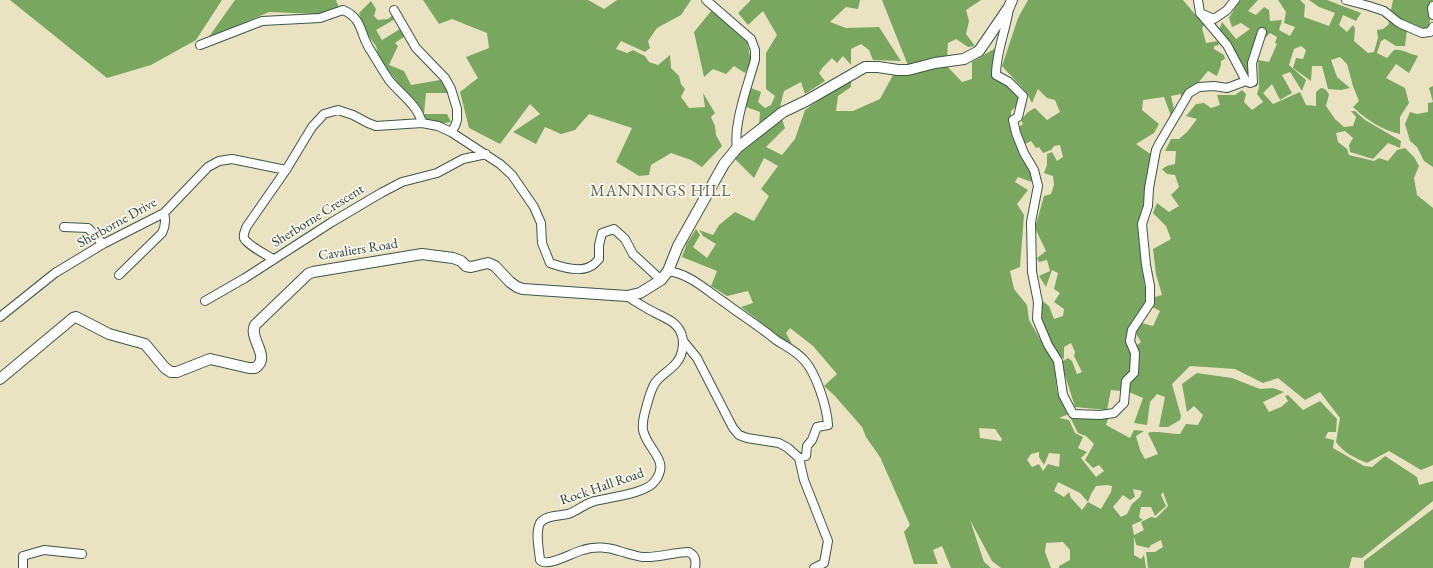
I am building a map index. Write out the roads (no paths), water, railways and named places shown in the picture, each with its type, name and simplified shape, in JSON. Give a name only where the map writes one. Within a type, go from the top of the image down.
[{"type":"main road","points":[[627,296],[640,293],[661,280],[668,271],[678,246],[724,164],[737,148],[783,112],[806,101],[865,67],[908,70],[935,62],[964,59],[975,54],[979,51],[1011,3]]},
{"type":"main road","name":"Cavaliers Road","points":[[0,379],[76,317],[110,334],[145,344],[165,368],[172,372],[177,372],[210,359],[255,368],[260,364],[262,356],[253,331],[255,325],[308,274],[422,254],[453,258],[461,261],[466,266],[471,267],[488,263],[495,266],[510,282],[523,289],[627,296]]},
{"type":"street","points":[[706,0],[751,39],[755,50],[754,60],[736,127],[735,140],[737,148]]},
{"type":"street","points":[[1198,0],[1200,13],[1227,45],[1246,81]]},
{"type":"street","points":[[1200,13],[1214,19],[1227,10],[1235,0]]},
{"type":"street","points":[[1346,0],[1384,11],[1399,23],[1422,33],[1430,32],[1433,27]]},
{"type":"street","points":[[1011,3],[996,63],[996,75],[1009,82],[1023,96],[1018,117],[1013,120],[1016,133],[1024,153],[1034,170],[1038,186],[1031,222],[1032,272],[1038,302],[1037,319],[1048,345],[1058,360],[1063,395],[1073,414],[1100,415],[1114,413],[1124,403],[1126,381],[1134,372],[1135,354],[1130,341],[1132,330],[1150,303],[1150,286],[1146,265],[1142,224],[1148,206],[1149,188],[1156,150],[1189,93],[1199,87],[1214,86],[1227,88],[1246,81],[1250,83],[1253,82],[1252,63],[1262,32]]},
{"type":"street","points":[[1433,6],[1433,15]]},
{"type":"street","points":[[200,45],[262,21],[320,18],[343,10],[352,14],[356,18],[369,49],[389,79],[416,109],[421,116],[422,123]]},
{"type":"street","points":[[394,10],[416,48],[445,78],[451,89],[457,109],[457,120],[451,132]]},
{"type":"street","points":[[286,170],[312,127],[324,114],[338,110],[353,115],[376,126],[422,123],[438,126],[451,132],[486,154],[512,175],[534,206],[541,223],[542,243],[550,263],[561,267],[576,269],[591,267],[599,259],[599,245],[602,234],[614,229],[625,239],[633,254],[661,280]]},
{"type":"street","name":"Sherborne Crescent","points":[[286,170],[247,226],[244,233],[245,239],[248,243],[273,259],[332,222],[402,182],[437,173],[463,159],[486,154]]},
{"type":"street","name":"Sherborne Drive","points":[[0,317],[55,273],[103,244],[164,213],[208,167],[219,161],[232,159],[286,170]]},
{"type":"street","points":[[119,275],[162,233],[164,229],[164,213]]},
{"type":"street","points":[[64,227],[88,228],[103,244]]},
{"type":"street","points":[[204,301],[245,278],[273,259]]},
{"type":"street","points":[[668,271],[676,272],[701,285],[791,349],[804,360],[811,370],[825,404],[828,425],[817,427],[812,440],[807,446],[806,456],[798,458]]},
{"type":"street","points":[[627,296],[672,321],[678,327],[684,342],[697,358],[734,428],[740,435],[747,438],[779,443],[788,448],[798,458],[804,480],[828,540],[824,563],[814,568]]},
{"type":"street","name":"Rock Hall Road","points":[[684,342],[681,357],[673,367],[660,377],[654,384],[646,405],[643,429],[661,465],[660,473],[654,483],[646,488],[615,498],[594,501],[568,514],[548,517],[539,524],[538,531],[541,564],[549,568],[554,567],[575,553],[590,548],[611,549],[643,557],[689,552],[696,559],[695,568]]},
{"type":"street","points":[[23,568],[22,556],[44,550],[82,554]]},
{"type":"district","name":"MANNINGS HILL","points":[[661,192]]}]
